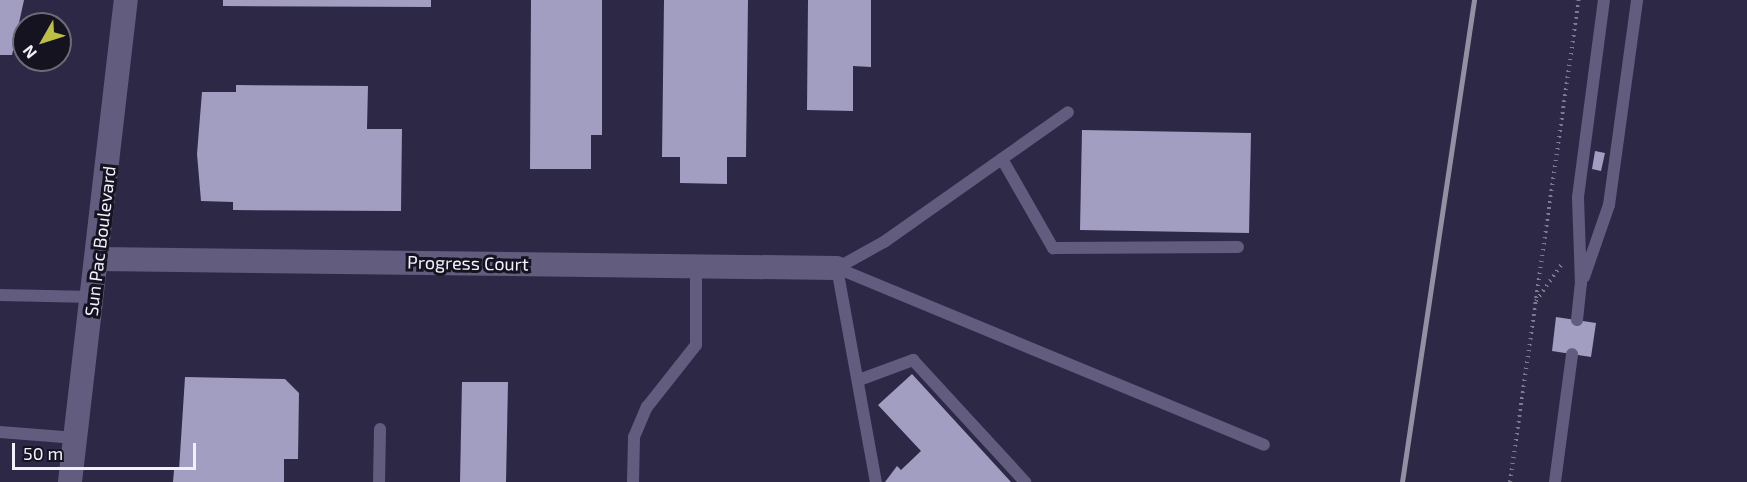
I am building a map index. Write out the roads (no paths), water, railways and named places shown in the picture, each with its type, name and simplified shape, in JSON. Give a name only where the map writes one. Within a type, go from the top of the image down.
[{"type":"street","name":"Sun Pac Boulevard","points":[[70,482],[94,297],[126,0]]},
{"type":"street","name":"Progress Court","points":[[98,259],[837,268]]},
{"type":"lane","points":[[1576,320],[1581,284],[1578,196],[1604,0]]},
{"type":"lane","points":[[1581,284],[1609,205],[1637,0]]},
{"type":"lane","points":[[837,268],[884,242],[1068,112]]},
{"type":"lane","points":[[1002,159],[1053,248],[1238,247]]},
{"type":"lane","points":[[633,482],[634,437],[647,407],[696,345],[696,266]]},
{"type":"lane","points":[[837,268],[876,482]]},
{"type":"lane","points":[[837,268],[1264,445]]},
{"type":"lane","points":[[0,295],[94,297]]},
{"type":"lane","points":[[1555,482],[1572,354]]},
{"type":"lane","points":[[859,380],[913,360],[1025,482]]},
{"type":"lane","points":[[379,482],[380,429]]},
{"type":"lane","points":[[0,432],[76,438]]},
{"type":"railway","points":[[1402,482],[1474,0]]}]
